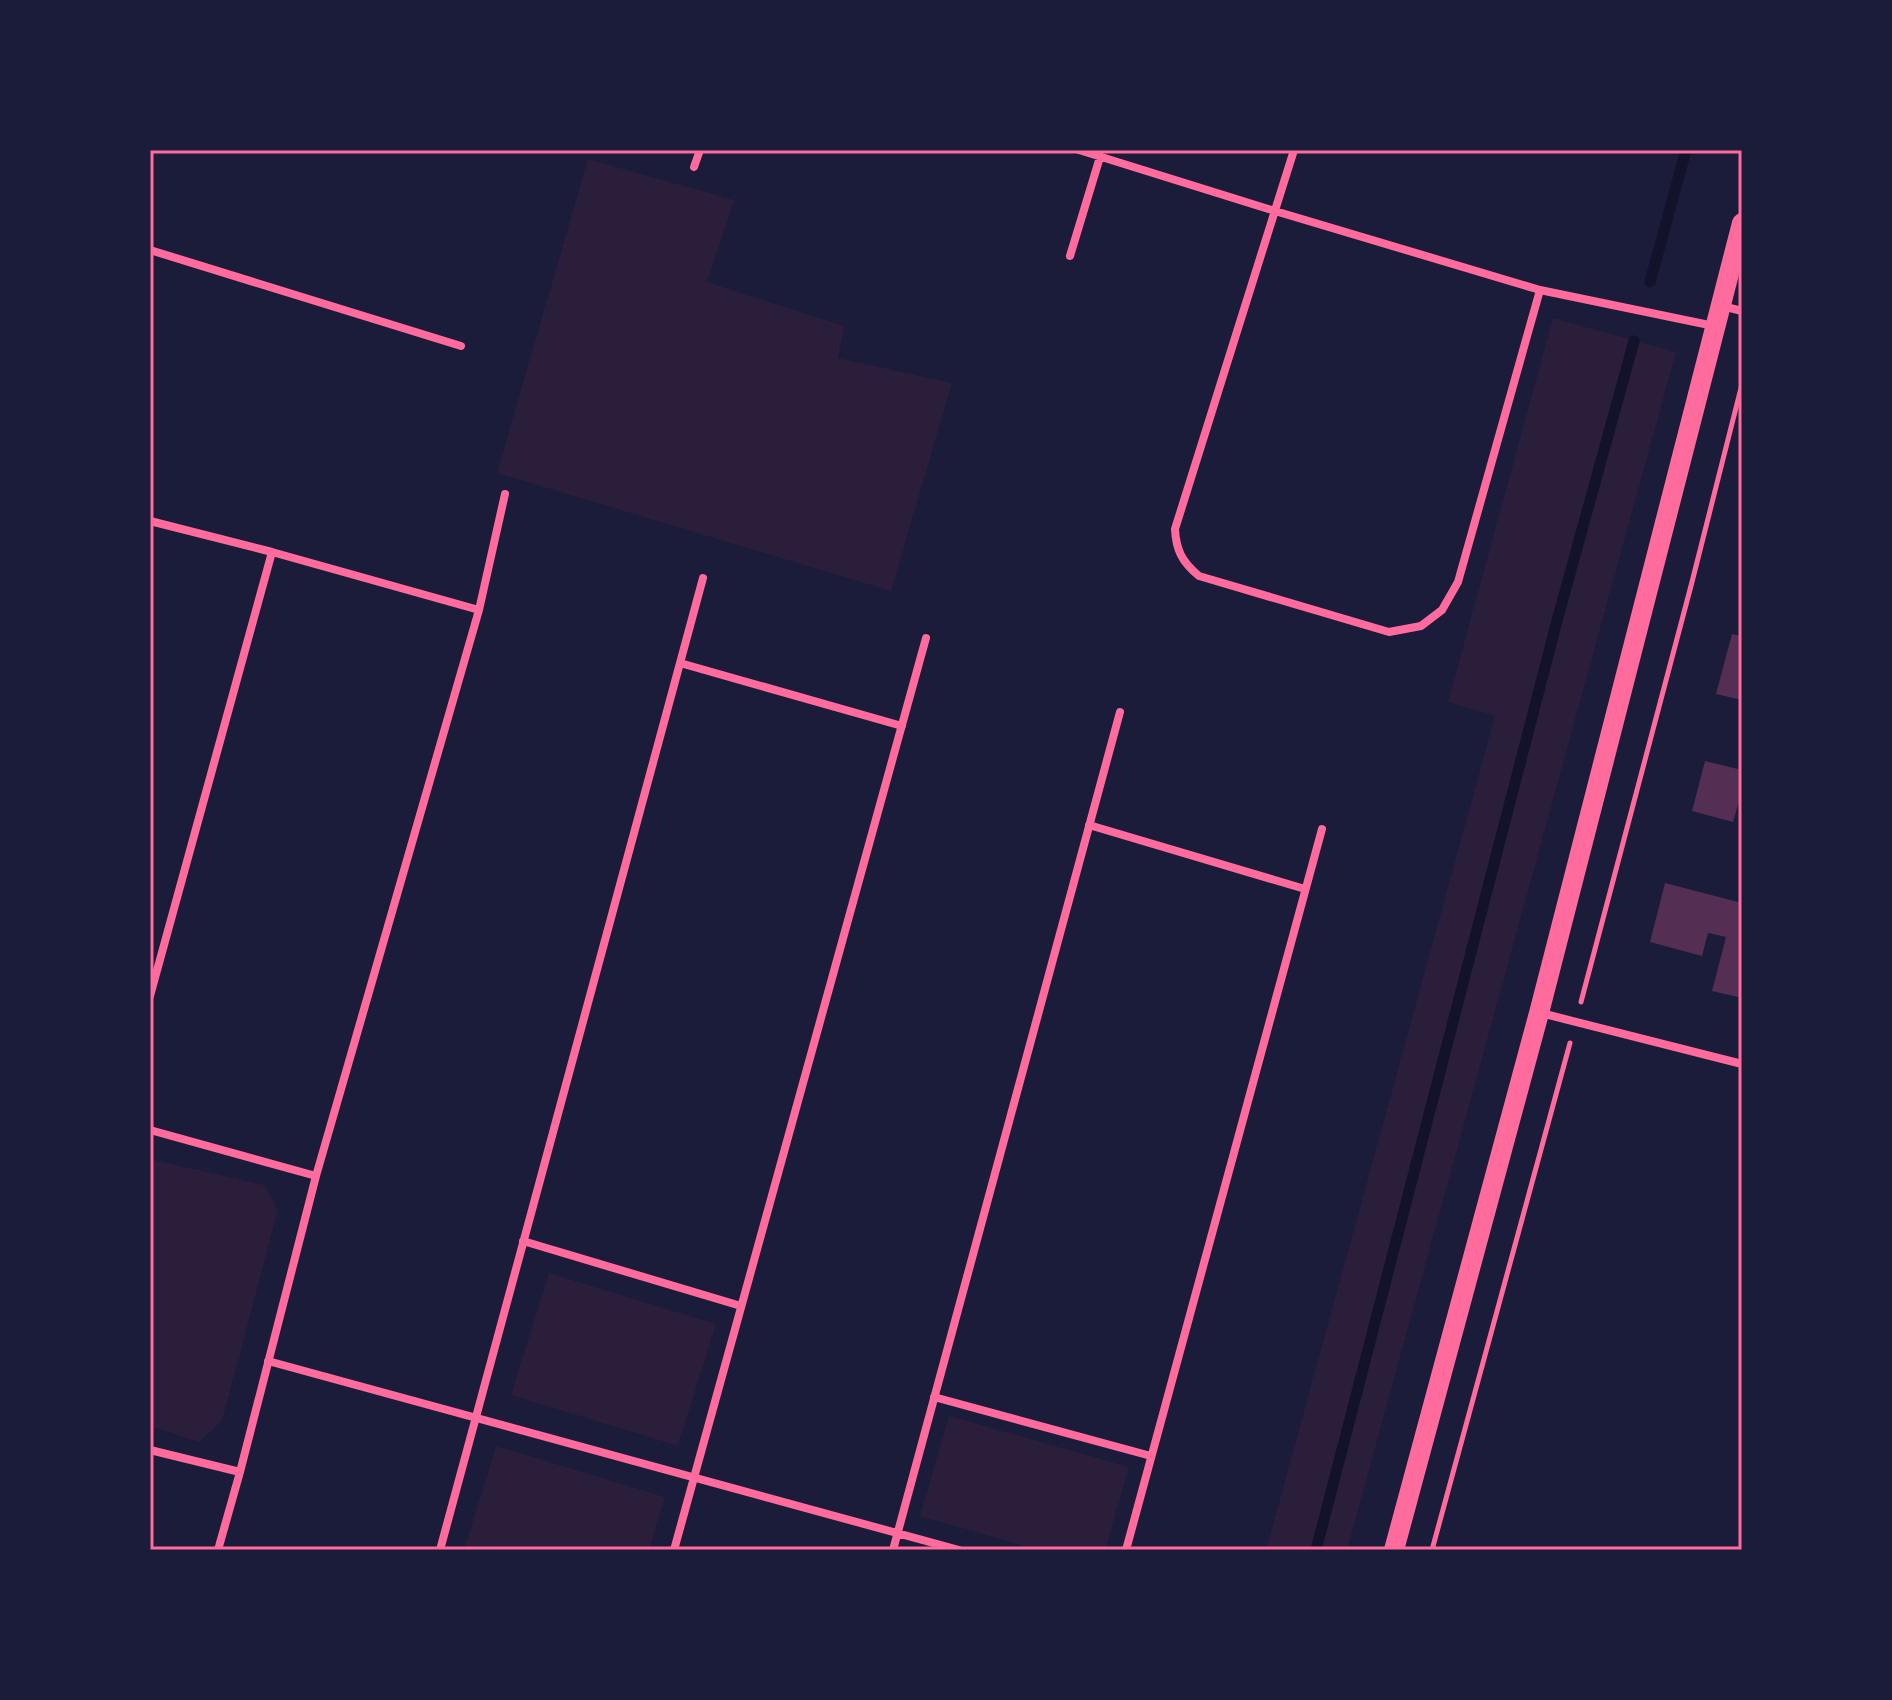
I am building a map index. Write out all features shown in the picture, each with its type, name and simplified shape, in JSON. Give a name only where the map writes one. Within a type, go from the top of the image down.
[{"type":"main road","points":[[1394,1550],[1539,1013],[1742,223]]},
{"type":"street","points":[[694,167],[700,150]]},
{"type":"street","points":[[1079,150],[1540,290],[1716,326]]},
{"type":"street","points":[[1294,150],[1175,529],[1175,543],[1180,557],[1199,576],[1389,632],[1421,626],[1442,610],[1458,582],[1540,290]]},
{"type":"street","points":[[1070,256],[1100,157]]},
{"type":"street","points":[[150,250],[461,346]]},
{"type":"street","points":[[1721,306],[1742,311]]},
{"type":"street","points":[[218,1550],[316,1176],[479,610],[505,494]]},
{"type":"street","points":[[150,521],[479,610]]},
{"type":"street","points":[[150,996],[272,552]]},
{"type":"street","points":[[440,1550],[703,578]]},
{"type":"street","points":[[674,1550],[926,638]]},
{"type":"street","points":[[680,663],[902,726]]},
{"type":"street","points":[[893,1550],[1120,712]]},
{"type":"street","points":[[1089,825],[1305,889]]},
{"type":"street","points":[[1126,1550],[1322,829]]},
{"type":"street","points":[[1539,1013],[1742,1064]]},
{"type":"street","points":[[150,1130],[316,1176]]},
{"type":"street","points":[[523,1241],[741,1306]]},
{"type":"street","points":[[268,1361],[959,1550]]},
{"type":"street","points":[[934,1397],[1151,1456]]},
{"type":"street","points":[[150,1450],[240,1472]]},
{"type":"path","points":[[1432,1550],[1692,582],[1742,384]]},
{"type":"shaded area","points":[[588,159],[734,200],[707,282],[844,326],[838,358],[952,383],[891,591],[497,473]]},
{"type":"shaded area","points":[[1553,318],[1676,352],[1347,1550],[1266,1550],[1495,716],[1448,702]]},
{"type":"shaded area","points":[[150,1159],[264,1185],[278,1210],[222,1421],[199,1442],[150,1426]]},
{"type":"shaded area","points":[[549,1273],[716,1324],[678,1446],[511,1395]]},
{"type":"shaded area","points":[[949,1416],[1129,1467],[1105,1550],[1039,1550],[920,1516]]},
{"type":"shaded area","points":[[496,1446],[665,1497],[649,1550],[464,1550]]},
{"type":"building","points":[[1732,634],[1742,636],[1742,700],[1716,694]]},
{"type":"building","points":[[1705,761],[1742,770],[1742,799],[1733,822],[1692,811]]},
{"type":"building","points":[[1665,883],[1738,902],[1742,891],[1742,998],[1712,991],[1726,937],[1708,933],[1702,956],[1650,942]]},
{"type":"waterway","points":[[1650,282],[1686,150]]},
{"type":"waterway","points":[[1316,1550],[1558,617],[1634,341]]}]
